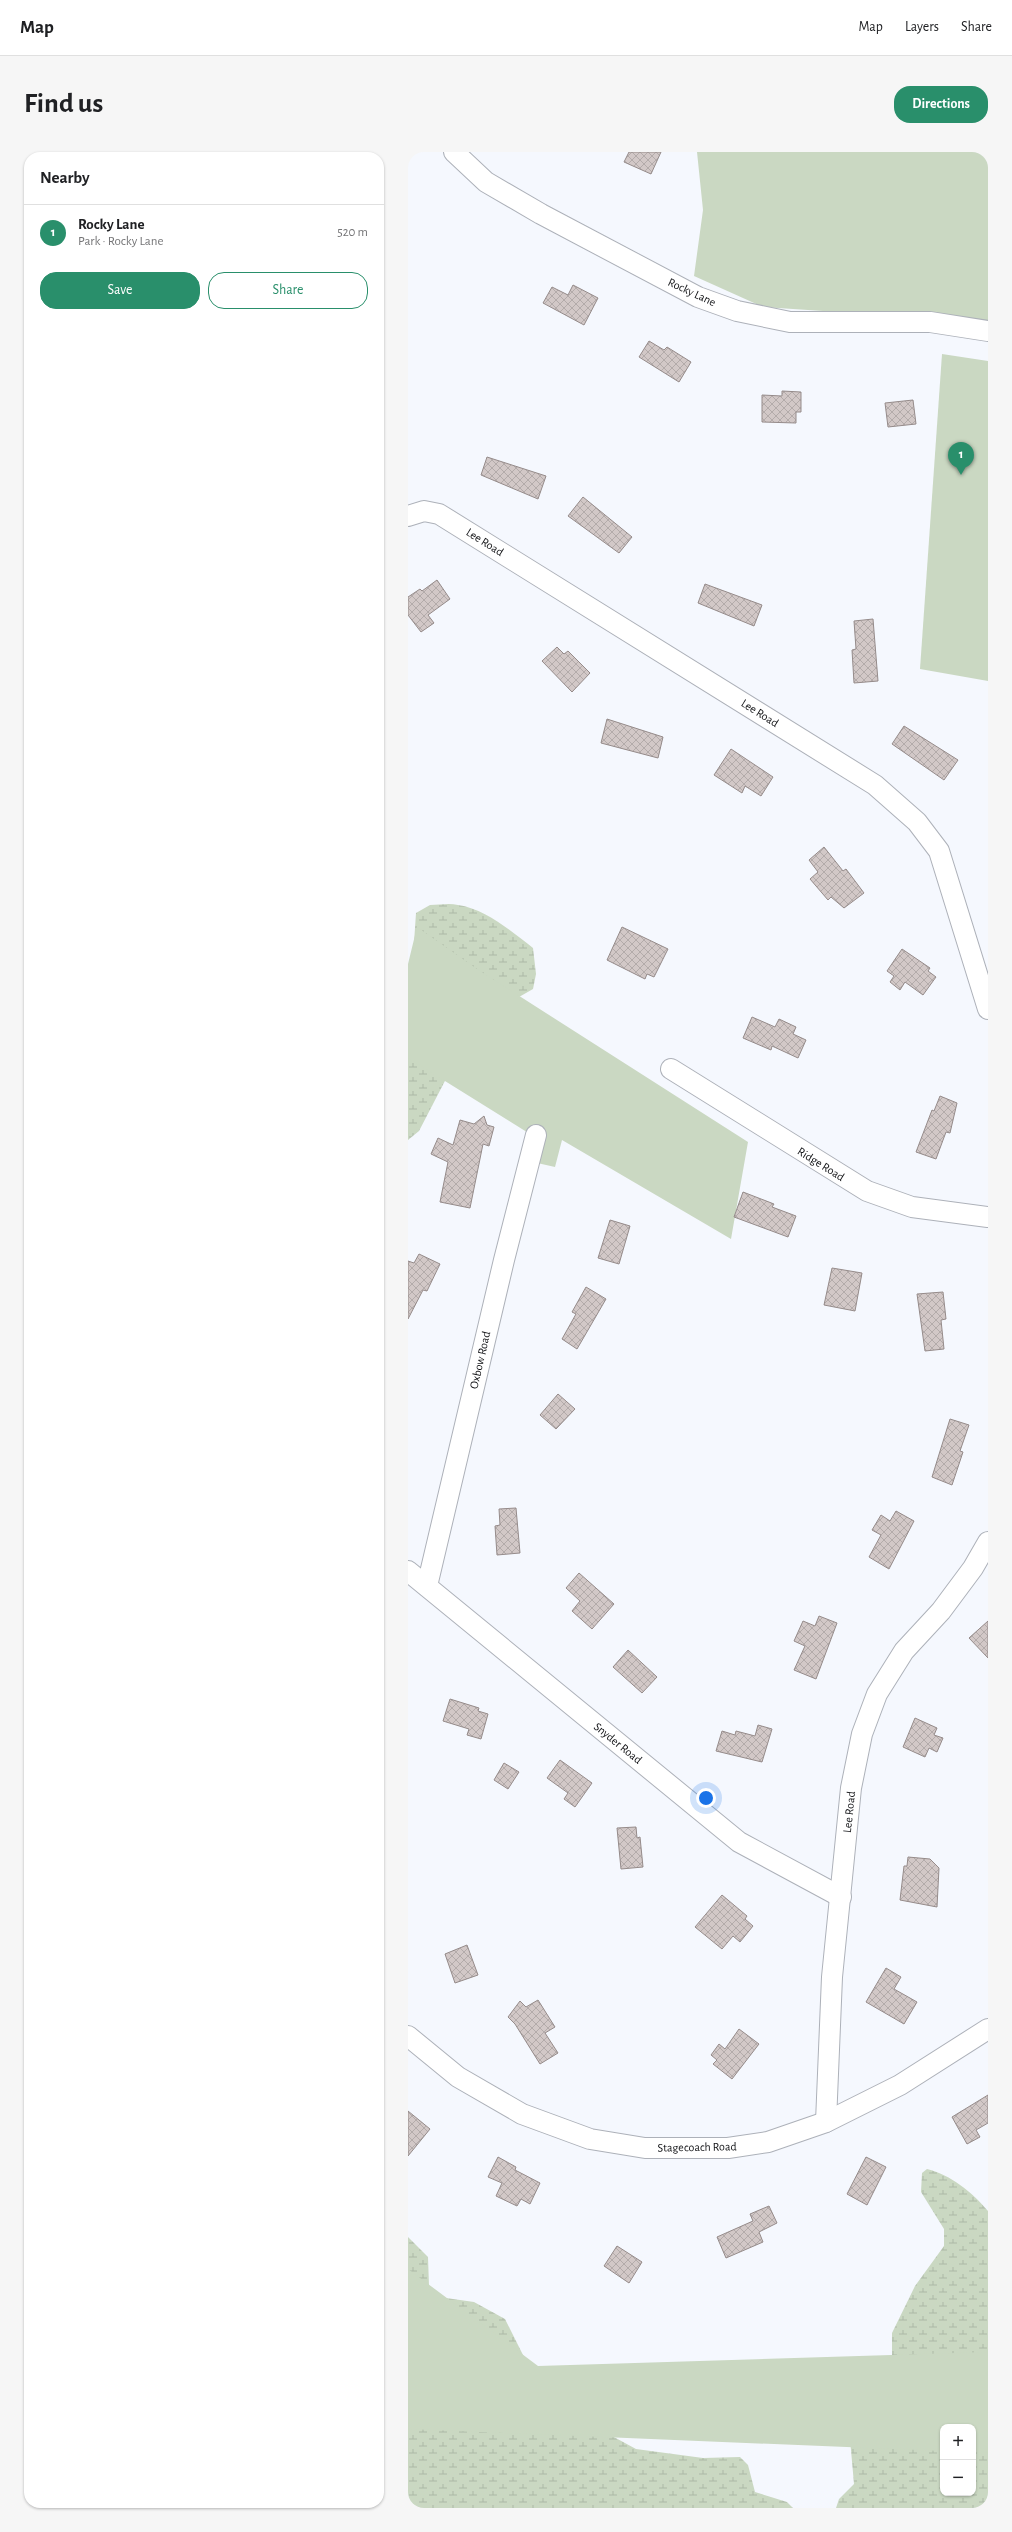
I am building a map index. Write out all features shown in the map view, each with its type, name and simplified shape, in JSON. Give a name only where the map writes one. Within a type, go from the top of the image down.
[{"type":"street","name":"Rocky Lane","points":[[454,152],[486,182],[541,214],[698,296],[736,311],[790,322],[930,322],[988,331]]},
{"type":"street","name":"Lee Road","points":[[416,513],[439,514],[875,785],[912,818],[938,851],[988,1009]]},
{"type":"street","name":"Ridge Road","points":[[671,1069],[867,1191],[912,1207],[988,1217]]},
{"type":"street","name":"Oxbow Road","points":[[427,1586],[504,1260],[536,1135]]},
{"type":"street","name":"Lee Road","points":[[826,2122],[832,1977],[851,1788],[862,1734],[877,1694],[904,1651],[941,1611],[972,1568],[988,1542]]},
{"type":"street","name":"Snyder Road","points":[[408,1571],[739,1842],[841,1897]]},
{"type":"street","name":"Stagecoach Road","points":[[408,2036],[458,2077],[522,2114],[590,2140],[645,2148],[728,2148],[768,2142],[826,2122],[900,2085],[988,2029]]},
{"type":"green space","points":[[697,152],[988,152],[988,322],[763,307],[694,276],[703,210]]},
{"type":"green space","points":[[942,354],[988,361],[988,681],[920,669]]},
{"type":"green space","points":[[451,904],[468,907],[479,911],[498,922],[533,948],[536,974],[533,989],[519,997],[447,1077],[419,1131],[408,1140],[408,1032],[416,913],[430,905]]},
{"type":"green space","points":[[417,927],[477,969],[748,1142],[731,1239],[562,1140],[555,1167],[524,1160],[530,1134],[408,1058],[408,964]]},
{"type":"green space","points":[[927,2169],[953,2180],[975,2197],[988,2211],[988,2508],[836,2508],[839,2499],[854,2484],[850,2439],[892,2376],[892,2333],[915,2286],[944,2246],[944,2229],[921,2192],[922,2173]]},
{"type":"green space","points":[[408,2237],[428,2257],[429,2286],[439,2297],[474,2302],[505,2319],[532,2373],[555,2405],[636,2449],[703,2458],[740,2457],[748,2465],[755,2492],[787,2502],[793,2508],[408,2508]]},
{"type":"green space","points":[[408,2269],[538,2366],[988,2352],[988,2453],[976,2452],[976,2424],[940,2424],[940,2451],[408,2429]]},
{"type":"building","points":[[629,152],[661,152],[651,174],[624,162]]},
{"type":"building","points":[[573,285],[598,298],[584,325],[543,303],[552,287],[568,295]]},
{"type":"building","points":[[649,341],[664,350],[667,347],[691,362],[679,382],[639,357]]},
{"type":"building","points":[[782,391],[801,392],[801,412],[796,412],[796,423],[762,422],[762,395],[782,396]]},
{"type":"building","points":[[913,400],[916,424],[888,427],[885,403]]},
{"type":"building","points":[[487,457],[546,476],[538,499],[481,475]]},
{"type":"building","points":[[583,497],[632,537],[619,553],[568,516]]},
{"type":"building","points":[[437,580],[450,599],[428,615],[434,623],[421,632],[408,615],[408,597],[420,589],[422,591]]},
{"type":"building","points":[[705,584],[762,605],[754,626],[698,603]]},
{"type":"building","points":[[873,619],[878,681],[854,683],[852,650],[856,649],[854,621]]},
{"type":"building","points":[[557,647],[564,654],[568,651],[590,673],[572,692],[542,661]]},
{"type":"building","points":[[607,719],[663,737],[658,758],[601,743]]},
{"type":"building","points":[[904,726],[958,760],[944,780],[892,744]]},
{"type":"building","points":[[731,749],[773,777],[761,796],[745,786],[742,793],[714,775]]},
{"type":"building","points":[[824,847],[843,871],[846,869],[864,893],[844,908],[831,897],[828,900],[810,879],[818,872],[809,860]]},
{"type":"building","points":[[622,927],[668,949],[654,977],[647,974],[645,979],[607,960]]},
{"type":"building","points":[[902,949],[930,968],[928,971],[936,977],[923,995],[905,982],[900,990],[890,982],[894,976],[887,971]]},
{"type":"building","points":[[752,1017],[775,1027],[779,1019],[796,1027],[793,1034],[806,1040],[798,1058],[772,1046],[771,1050],[743,1038]]},
{"type":"building","points":[[940,1096],[957,1103],[950,1133],[946,1132],[936,1159],[916,1152],[932,1110],[934,1111]]},
{"type":"building","points":[[484,1116],[487,1125],[494,1127],[489,1146],[483,1144],[470,1208],[440,1202],[448,1162],[431,1154],[438,1138],[453,1145],[460,1120],[474,1124]]},
{"type":"building","points":[[743,1192],[774,1204],[772,1207],[796,1216],[788,1237],[734,1217]]},
{"type":"building","points":[[610,1220],[630,1226],[619,1264],[598,1258]]},
{"type":"building","points":[[419,1254],[440,1264],[427,1291],[423,1290],[408,1319],[408,1261],[414,1263]]},
{"type":"building","points":[[832,1268],[862,1273],[855,1311],[824,1305]]},
{"type":"building","points":[[586,1287],[606,1299],[577,1349],[562,1339],[576,1314],[572,1312]]},
{"type":"building","points":[[943,1292],[946,1319],[941,1320],[944,1349],[925,1351],[917,1294]]},
{"type":"building","points":[[558,1394],[575,1409],[556,1429],[540,1415]]},
{"type":"building","points":[[950,1419],[969,1425],[960,1451],[963,1452],[952,1485],[932,1477]]},
{"type":"building","points":[[516,1508],[520,1553],[497,1555],[495,1526],[500,1525],[499,1509]]},
{"type":"building","points":[[896,1511],[914,1521],[889,1569],[869,1557],[881,1535],[872,1530],[881,1515],[890,1521]]},
{"type":"building","points":[[579,1573],[614,1604],[592,1629],[572,1611],[580,1601],[566,1588]]},
{"type":"building","points":[[819,1616],[837,1623],[816,1679],[794,1670],[805,1646],[794,1641],[803,1621],[815,1626]]},
{"type":"building","points":[[988,1621],[988,1658],[969,1638]]},
{"type":"building","points":[[628,1650],[657,1677],[642,1693],[613,1667]]},
{"type":"building","points":[[450,1699],[479,1708],[478,1711],[488,1714],[481,1739],[467,1735],[469,1729],[443,1721]]},
{"type":"building","points":[[915,1718],[937,1728],[934,1735],[943,1738],[937,1752],[929,1748],[925,1757],[903,1747]]},
{"type":"building","points":[[758,1725],[772,1729],[762,1762],[716,1751],[722,1731],[735,1735],[736,1731],[755,1736]]},
{"type":"building","points":[[560,1760],[592,1783],[575,1807],[564,1799],[568,1793],[547,1778]]},
{"type":"building","points":[[504,1763],[519,1772],[508,1789],[494,1780]]},
{"type":"building","points":[[636,1827],[637,1838],[640,1837],[643,1867],[621,1869],[617,1828]]},
{"type":"building","points":[[908,1857],[930,1859],[939,1868],[937,1907],[900,1900],[904,1866],[907,1866]]},
{"type":"building","points":[[722,1895],[747,1916],[745,1919],[753,1926],[740,1942],[733,1936],[722,1949],[695,1927]]},
{"type":"building","points":[[467,1945],[478,1975],[455,1983],[445,1954]]},
{"type":"building","points":[[886,1968],[901,1977],[894,1989],[917,2002],[904,2024],[866,2002]]},
{"type":"building","points":[[538,2000],[555,2027],[545,2033],[558,2053],[540,2064],[515,2024],[508,2017],[520,2001],[526,2007]]},
{"type":"building","points":[[739,2029],[759,2044],[732,2079],[713,2064],[717,2060],[711,2055],[719,2044],[725,2049]]},
{"type":"building","points":[[988,2095],[988,2123],[976,2130],[980,2137],[967,2144],[952,2117]]},
{"type":"building","points":[[408,2111],[430,2129],[408,2156]]},
{"type":"building","points":[[498,2157],[516,2167],[515,2170],[540,2183],[530,2204],[521,2199],[517,2206],[496,2196],[502,2183],[488,2177]]},
{"type":"building","points":[[866,2157],[886,2167],[867,2205],[847,2194]]},
{"type":"building","points":[[769,2206],[777,2223],[759,2232],[763,2242],[726,2258],[717,2237],[753,2221],[750,2214]]},
{"type":"building","points":[[617,2246],[642,2262],[629,2283],[604,2266]]},
{"type":"place","name":"Rocky Lane","points":[[961,475]]}]
